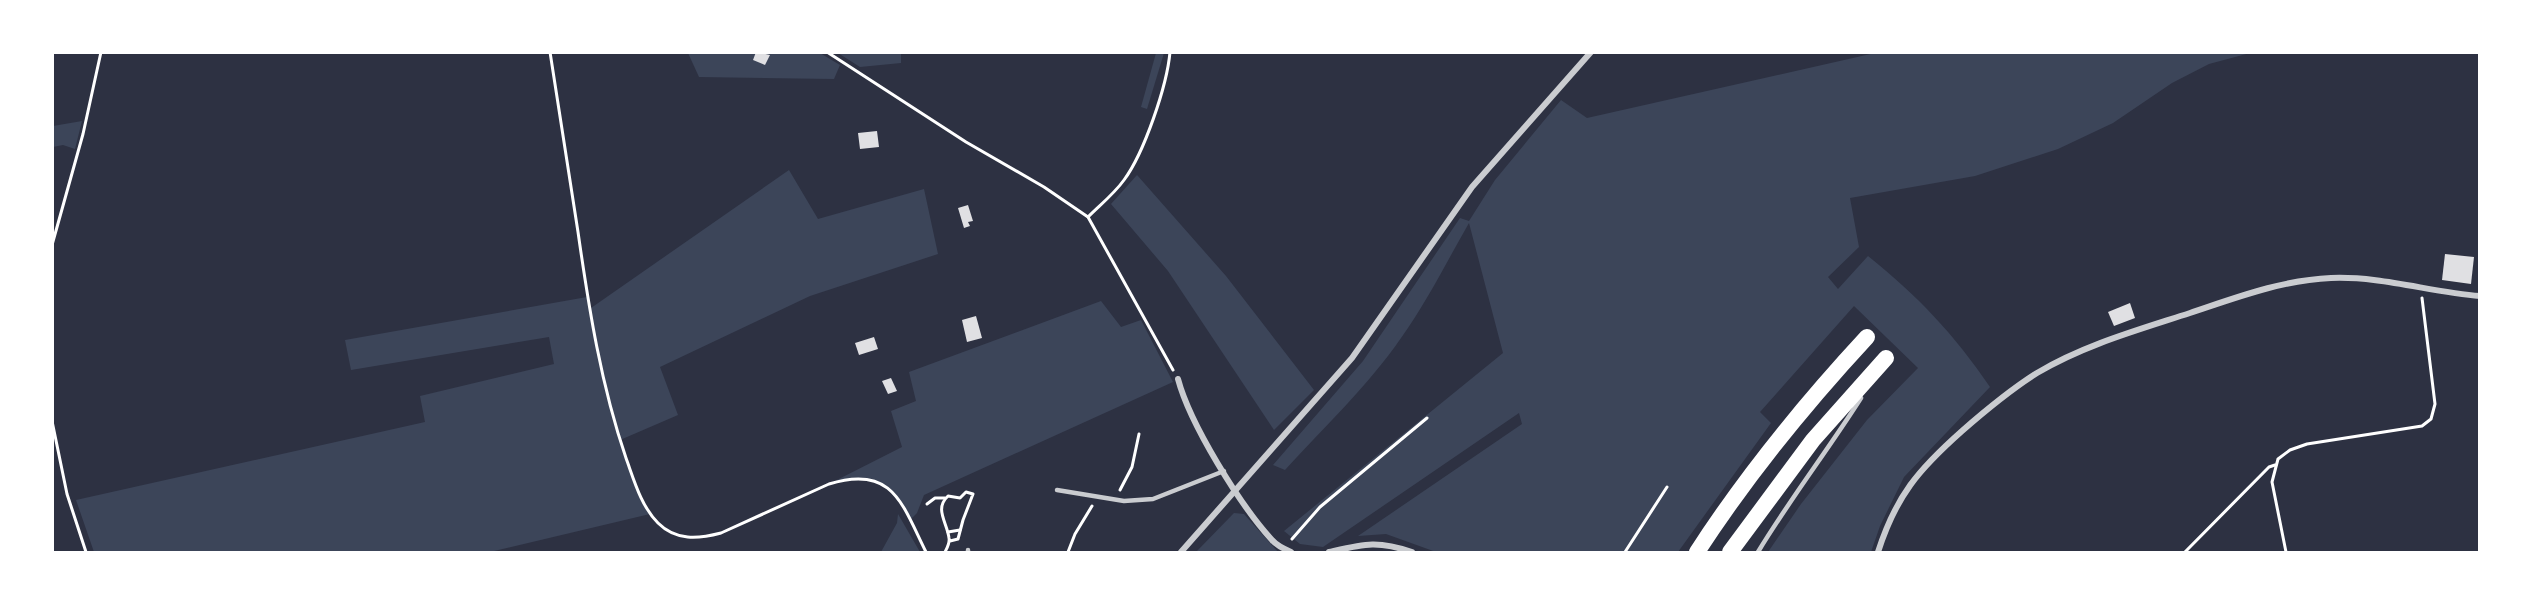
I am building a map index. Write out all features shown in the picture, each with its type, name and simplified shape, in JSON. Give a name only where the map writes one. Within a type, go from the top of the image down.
[{"type":"highway","points":[[1697,552],[1738,492],[1791,423],[1867,337]]},
{"type":"highway","points":[[1730,552],[1812,440],[1886,358]]},
{"type":"street","points":[[1181,552],[1352,358],[1472,187],[1591,52]]},
{"type":"street","points":[[1878,552],[1899,500],[1909,484],[1932,457],[2015,388],[2066,358],[2246,294],[2315,279],[2349,278],[2480,296]]},
{"type":"street","points":[[1178,379],[1184,400],[1236,491],[1273,542],[1291,552]]},
{"type":"street","points":[[1329,552],[1379,543],[1412,552]]},
{"type":"lane","points":[[1758,552],[1799,487],[1825,454],[1886,358]]},
{"type":"lane","points":[[1057,490],[1115,500],[1153,499],[1224,471]]},
{"type":"path","points":[[52,245],[85,125],[101,52]]},
{"type":"path","points":[[550,52],[606,398],[634,482],[650,514],[671,533],[684,537],[702,538],[721,533],[829,484],[842,480],[868,478],[884,485],[898,499],[926,552]]},
{"type":"path","points":[[827,52],[966,142],[1044,187],[1088,217],[1178,379]]},
{"type":"path","points":[[1088,217],[1124,181],[1134,165],[1158,99],[1170,52]]},
{"type":"path","points":[[2286,552],[2272,482],[2275,465],[2284,454],[2307,444],[2422,426],[2431,419],[2435,405],[2421,288]]},
{"type":"path","points":[[1300,532],[1320,507],[1427,418]]},
{"type":"path","points":[[52,421],[67,494],[86,552]]},
{"type":"path","points":[[1115,500],[1132,468],[1139,434]]},
{"type":"path","points":[[2185,552],[2269,467],[2275,465]]},
{"type":"path","points":[[1625,552],[1667,487]]},
{"type":"path","points":[[927,504],[935,498],[952,495],[960,498],[966,492],[973,494],[958,539],[950,541]]},
{"type":"path","points":[[1068,552],[1079,526],[1098,497]]},
{"type":"path","points":[[945,498],[941,511],[950,541],[945,552]]},
{"type":"path","points":[[948,532],[960,530]]},
{"type":"shaded area","points":[[688,53],[820,53],[840,65],[834,79],[699,77]]},
{"type":"shaded area","points":[[838,53],[901,53],[901,63],[860,67]]},
{"type":"shaded area","points":[[1156,53],[1164,53],[1147,109],[1141,107]]},
{"type":"shaded area","points":[[1875,53],[2250,53],[2209,64],[2172,83],[2113,123],[2058,149],[1975,176],[1850,198],[1859,247],[1828,277],[1838,289],[1868,256],[1903,286],[1949,333],[1990,387],[1904,477],[1880,526],[1871,552],[1768,552],[1801,504],[1867,420],[1918,368],[1854,306],[1760,412],[1771,423],[1678,552],[1436,552],[1386,534],[1358,536],[1522,424],[1519,413],[1323,547],[1300,544],[1284,531],[1503,353],[1469,223],[1420,310],[1388,356],[1285,470],[1273,465],[1363,361],[1460,218],[1469,221],[1495,180],[1561,100],[1587,118]]},
{"type":"shaded area","points":[[82,121],[75,149],[63,145],[53,147],[53,126]]},
{"type":"shaded area","points":[[789,170],[818,219],[924,189],[938,254],[810,296],[660,367],[678,415],[620,440],[634,482],[650,514],[490,552],[94,552],[76,500],[425,422],[420,396],[554,364],[549,337],[351,370],[345,340],[587,297],[591,308]]},
{"type":"shaded area","points":[[1137,175],[1226,276],[1314,390],[1274,430],[1168,271],[1111,204]]},
{"type":"shaded area","points":[[1101,301],[1121,327],[1141,320],[1173,382],[924,495],[917,513],[910,520],[895,497],[878,483],[857,479],[829,484],[902,447],[891,411],[916,401],[909,372]]},
{"type":"shaded area","points":[[1234,513],[1244,514],[1278,552],[1196,552]]},
{"type":"shaded area","points":[[898,514],[920,552],[881,552],[897,523]]},
{"type":"building","points":[[756,52],[770,55],[765,65],[753,60]]},
{"type":"building","points":[[877,131],[879,147],[860,149],[858,133]]},
{"type":"building","points":[[968,205],[973,221],[968,222],[970,226],[964,228],[958,208]]},
{"type":"building","points":[[2445,254],[2474,257],[2471,284],[2442,280]]},
{"type":"building","points":[[2130,303],[2135,318],[2114,326],[2108,312]]},
{"type":"building","points":[[976,316],[982,338],[967,342],[962,320]]},
{"type":"building","points":[[874,337],[878,349],[859,355],[855,343]]},
{"type":"building","points":[[891,378],[897,391],[888,394],[882,381]]}]
